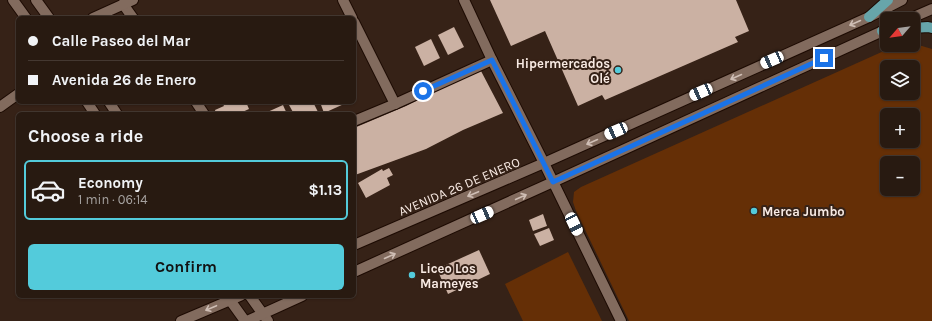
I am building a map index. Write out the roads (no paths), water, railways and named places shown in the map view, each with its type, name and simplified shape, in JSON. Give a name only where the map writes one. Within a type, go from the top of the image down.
[{"type":"main road","points":[[869,17],[888,0]]},
{"type":"main road","points":[[920,28],[932,28]]},
{"type":"street","points":[[12,0],[24,16]]},
{"type":"street","points":[[36,0],[48,16]]},
{"type":"street","points":[[343,0],[349,16]]},
{"type":"street","points":[[464,0],[492,60],[621,321]]},
{"type":"street","name":"AVENIDA 26 DE ENERO","points":[[356,244],[544,163],[869,17],[902,0]]},
{"type":"street","points":[[97,16],[128,2],[132,16]]},
{"type":"street","points":[[920,14],[932,9]]},
{"type":"street","points":[[356,29],[395,104]]},
{"type":"street","points":[[356,271],[880,32]]},
{"type":"street","points":[[356,120],[492,60]]},
{"type":"street","points":[[0,107],[16,95]]},
{"type":"street","points":[[182,321],[228,298],[246,321],[265,317],[298,298]]},
{"type":"street","points":[[251,298],[265,317]]},
{"type":"place","name":"Hipermercados Olé","points":[[618,70]]},
{"type":"place","name":"Merca Jumbo","points":[[754,211]]},
{"type":"place","name":"Liceo Los Mameyes","points":[[412,275]]}]
